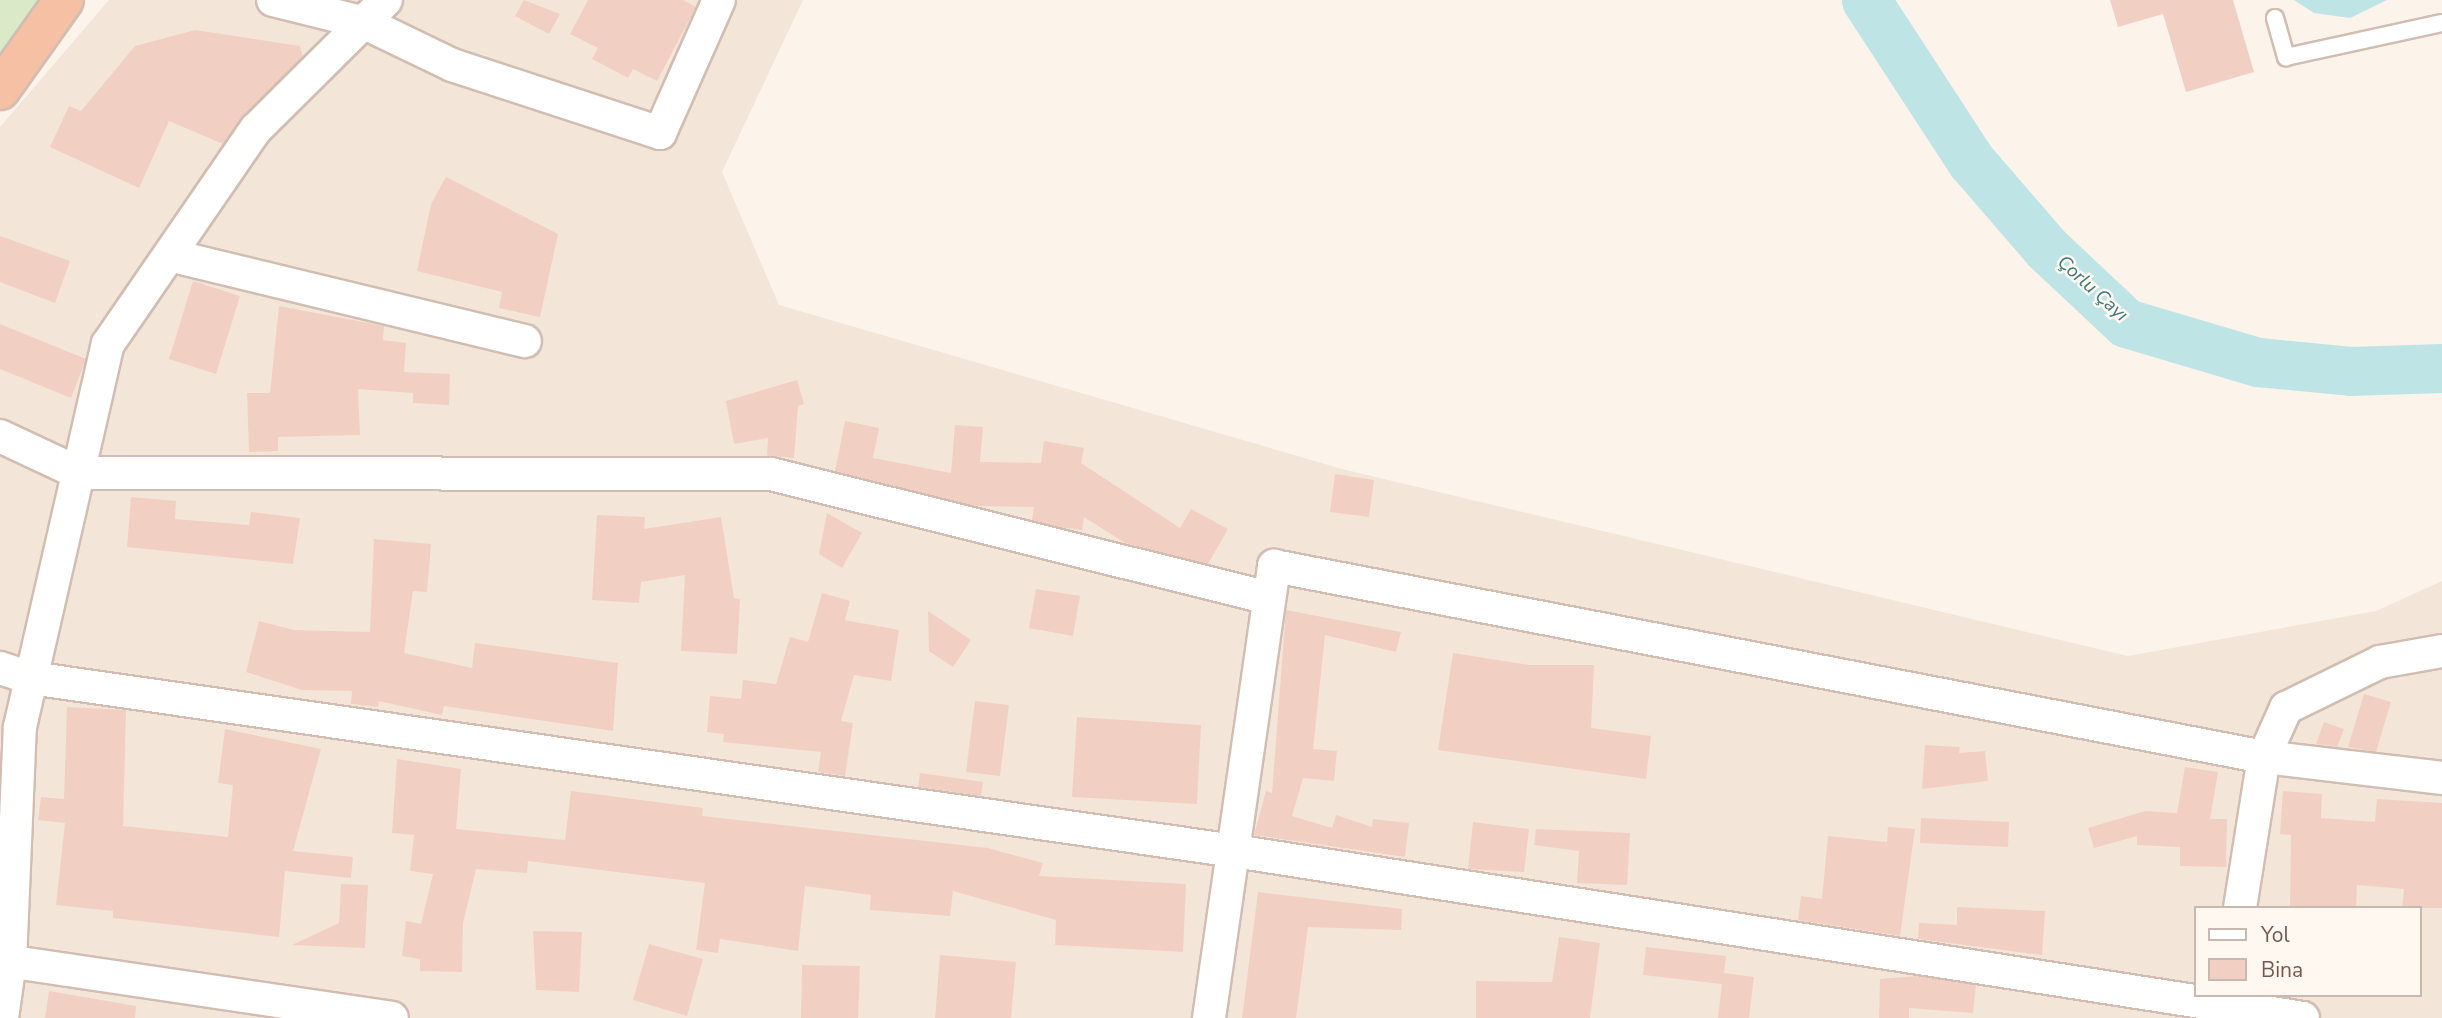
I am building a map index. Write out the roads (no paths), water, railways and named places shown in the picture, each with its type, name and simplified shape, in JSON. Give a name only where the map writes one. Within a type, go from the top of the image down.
[{"type":"highway","points":[[0,90],[64,0]]},
{"type":"street","points":[[273,0],[365,23],[452,65],[660,133],[719,0]]},
{"type":"street","points":[[2,1018],[20,727],[108,344],[173,256],[256,129],[386,0]]},
{"type":"street","points":[[173,256],[525,341]]},
{"type":"street","points":[[0,436],[79,473],[771,474],[1269,598]]},
{"type":"street","points":[[1209,1018],[1228,850],[1274,566],[2264,757],[2442,778]]},
{"type":"street","points":[[2240,906],[2264,757],[2286,708],[2380,662],[2442,652]]},
{"type":"street","points":[[0,668],[31,678],[1228,850],[2304,1018]]},
{"type":"street","points":[[5,961],[392,1018]]},
{"type":"lane","points":[[2275,18],[2286,57],[2442,23]]},
{"type":"water","points":[[2294,0],[2387,0],[2350,18],[2314,13]]},
{"type":"waterway","name":"Çorlu Çayı","points":[[1866,0],[1971,161],[2047,249],[2126,323],[2258,362],[2351,371],[2442,368]]}]
